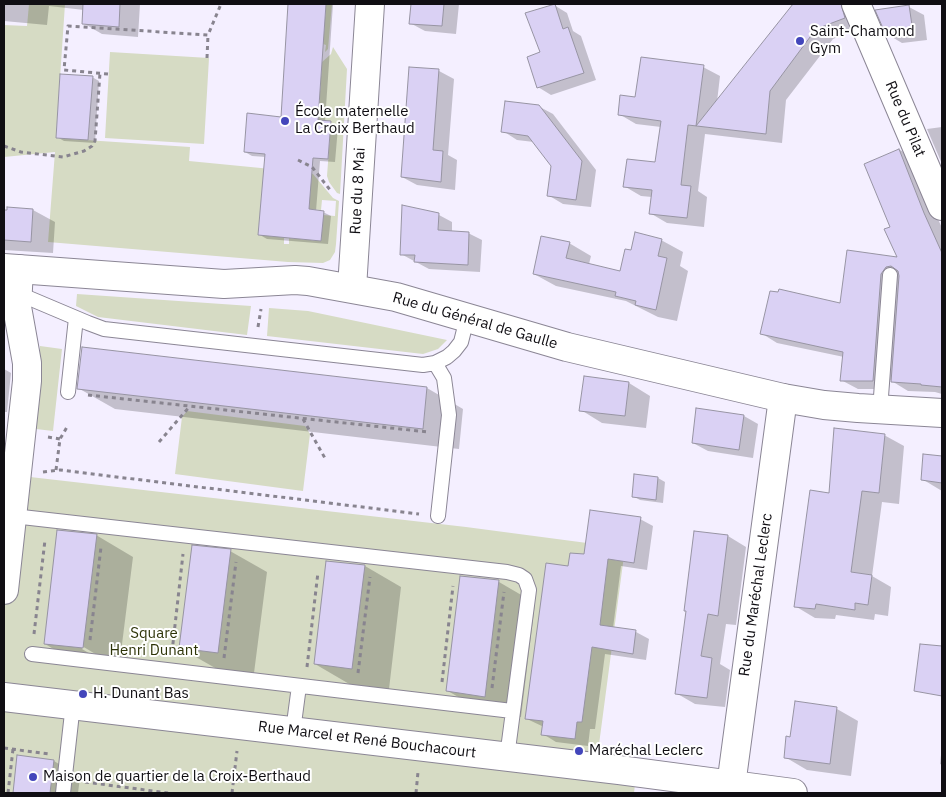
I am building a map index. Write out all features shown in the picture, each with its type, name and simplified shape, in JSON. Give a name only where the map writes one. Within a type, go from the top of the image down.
[{"type":"street","name":"Rue du 8 Mai","points":[[352,288],[370,4]]},
{"type":"street","name":"Rue du Pilat","points":[[856,4],[942,206]]},
{"type":"street","name":"Rue du Général de Gaulle","points":[[11,283],[224,284],[295,280],[352,288],[396,297],[567,347],[783,398],[824,405],[942,413]]},
{"type":"street","points":[[4,590],[6,548],[13,516],[14,460],[27,382],[27,363],[11,283]]},
{"type":"street","name":"Rue du Maréchal Leclerc","points":[[730,789],[783,398]]},
{"type":"street","name":"Rue Marcel et René Bouchacourt","points":[[4,697],[619,770],[730,789],[793,793]]},
{"type":"lane","points":[[880,410],[890,275]]},
{"type":"lane","points":[[11,283],[76,318],[104,329],[423,365],[435,363],[447,357],[461,342],[467,318]]},
{"type":"lane","points":[[68,392],[76,318]]},
{"type":"lane","points":[[435,363],[444,378],[449,415],[438,516]]},
{"type":"lane","points":[[13,516],[510,572],[519,575],[525,579],[529,590],[507,757]]},
{"type":"lane","points":[[32,654],[512,711]]},
{"type":"lane","points":[[293,731],[302,686]]},
{"type":"lane","points":[[64,786],[72,704]]},
{"type":"path","points":[[207,58],[208,35],[221,4]]},
{"type":"path","points":[[108,74],[64,70],[68,26],[208,35]]},
{"type":"path","points":[[4,146],[21,152],[63,157],[84,151],[92,146],[95,141],[100,73]]},
{"type":"path","points":[[298,160],[312,167],[333,194]]},
{"type":"path","points":[[68,392],[447,434]]},
{"type":"path","points":[[159,442],[190,406]]},
{"type":"path","points":[[303,418],[326,460]]},
{"type":"path","points":[[56,470],[60,439],[67,427]]},
{"type":"path","points":[[14,460],[32,474],[56,470],[438,516]]},
{"type":"path","points":[[32,654],[47,520]]},
{"type":"path","points":[[170,670],[186,536]]},
{"type":"path","points":[[302,686],[321,551]]},
{"type":"path","points":[[87,661],[99,564]]},
{"type":"path","points":[[440,702],[456,567]]},
{"type":"path","points":[[222,676],[234,579]]},
{"type":"path","points":[[356,692],[368,594]]},
{"type":"path","points":[[494,677],[502,610]]},
{"type":"path","points":[[232,793],[238,747]]},
{"type":"path","points":[[4,748],[67,757]]},
{"type":"path","points":[[8,793],[13,749]]},
{"type":"path","points":[[416,793],[418,768]]},
{"type":"path","points":[[64,786],[168,793]]},
{"type":"green space","points":[[29,4],[65,4],[56,138],[190,147],[189,161],[271,169],[262,193],[258,235],[284,237],[284,244],[289,244],[289,238],[321,241],[323,215],[335,216],[336,201],[322,200],[321,210],[309,209],[302,171],[313,174],[333,198],[339,201],[335,252],[330,260],[323,263],[288,262],[48,242],[55,152],[4,157],[4,25],[27,26]]},
{"type":"green space","points":[[326,4],[332,4],[328,49],[325,52],[326,45],[323,44]]},
{"type":"green space","points":[[333,47],[347,69],[340,194],[337,193],[329,182],[327,176],[331,122],[318,120],[322,62],[331,54]]},
{"type":"green space","points":[[110,52],[209,58],[204,144],[105,138]]},
{"type":"green space","points":[[77,294],[251,306],[247,335],[98,317],[76,306]]},
{"type":"green space","points":[[269,308],[308,311],[447,340],[438,349],[423,354],[267,336]]},
{"type":"green space","points":[[40,346],[62,349],[53,431],[36,429],[40,384]]},
{"type":"green space","points":[[187,411],[305,426],[310,434],[303,491],[175,474],[182,417]]},
{"type":"green space","name":"Square Henri Dunant","points":[[4,474],[466,527],[625,548],[598,752],[638,758],[634,793],[4,793]]},
{"type":"building","points":[[83,4],[120,4],[119,27],[82,24]]},
{"type":"building","name":"École maternelle La Croix Berthaud","points":[[288,4],[326,4],[318,120],[331,121],[328,159],[313,158],[309,209],[324,211],[321,241],[258,235],[265,154],[244,152],[247,113],[281,117]]},
{"type":"building","points":[[411,4],[444,4],[442,26],[409,24]]},
{"type":"building","points":[[555,4],[563,29],[568,27],[584,73],[537,88],[527,57],[540,52],[525,13]]},
{"type":"building","points":[[793,4],[841,4],[845,18],[816,29],[770,91],[766,134],[696,126]]},
{"type":"building","points":[[909,5],[913,32],[886,35],[875,10]]},
{"type":"building","points":[[641,57],[704,65],[696,126],[688,125],[681,185],[691,186],[687,218],[649,214],[652,190],[623,187],[627,159],[655,162],[661,121],[618,115],[620,95],[635,97]]},
{"type":"building","points":[[409,67],[439,69],[433,150],[443,151],[441,182],[401,177]]},
{"type":"building","points":[[60,74],[93,76],[88,140],[56,138]]},
{"type":"building","points":[[505,101],[539,105],[582,161],[576,200],[547,196],[551,166],[528,136],[501,132]]},
{"type":"building","points":[[899,149],[942,253],[942,387],[891,382],[899,276],[898,271],[891,266],[886,267],[881,274],[873,381],[840,381],[843,352],[760,334],[770,291],[778,292],[779,289],[840,303],[847,250],[897,257],[884,229],[890,227],[864,164]]},
{"type":"building","points":[[402,205],[439,213],[438,230],[469,232],[468,265],[414,262],[415,255],[400,255]]},
{"type":"building","points":[[7,207],[33,209],[31,242],[4,240],[4,210],[7,210]]},
{"type":"building","points":[[635,232],[662,239],[658,256],[667,258],[656,310],[635,305],[636,301],[615,296],[616,292],[533,274],[541,236],[570,242],[566,258],[620,271],[625,249],[631,250]]},
{"type":"building","points":[[82,347],[427,387],[423,429],[77,389]]},
{"type":"building","points":[[584,376],[629,382],[625,416],[579,411]]},
{"type":"building","points":[[696,408],[744,415],[739,450],[692,443]]},
{"type":"building","points":[[834,428],[885,434],[879,493],[862,491],[851,572],[872,575],[868,605],[855,603],[855,610],[816,604],[815,609],[794,607],[810,490],[829,493]]},
{"type":"building","points":[[923,454],[942,456],[942,483],[921,480]]},
{"type":"building","points":[[634,474],[658,477],[656,500],[632,497]]},
{"type":"building","points":[[590,510],[641,517],[634,563],[608,559],[600,625],[636,630],[633,654],[592,647],[582,722],[577,722],[575,739],[541,735],[543,721],[525,719],[546,563],[568,566],[570,553],[584,554]]},
{"type":"building","points":[[57,530],[97,534],[83,648],[44,644]]},
{"type":"building","points":[[694,531],[728,535],[718,616],[708,614],[701,656],[712,658],[707,698],[675,694]]},
{"type":"building","points":[[192,545],[231,549],[218,653],[179,648]]},
{"type":"building","points":[[326,561],[365,565],[352,669],[314,664]]},
{"type":"building","points":[[460,576],[499,580],[485,697],[446,691]]},
{"type":"building","points":[[920,644],[942,646],[942,696],[914,691]]},
{"type":"building","points":[[795,701],[837,707],[830,764],[784,758],[786,736],[790,737]]},
{"type":"building","name":"Maison de quartier de la Croix-Berthaud","points":[[17,755],[54,760],[50,793],[13,793]]},
{"type":"place","name":"Saint-Chamond Gym","points":[[800,41]]},
{"type":"place","name":"École maternelle La Croix Berthaud","points":[[285,121]]},
{"type":"place","name":"H. Dunant Bas","points":[[83,694]]},
{"type":"place","name":"Maréchal Leclerc","points":[[579,751]]},
{"type":"place","name":"Maison de quartier de la Croix-Berthaud","points":[[33,777]]}]
